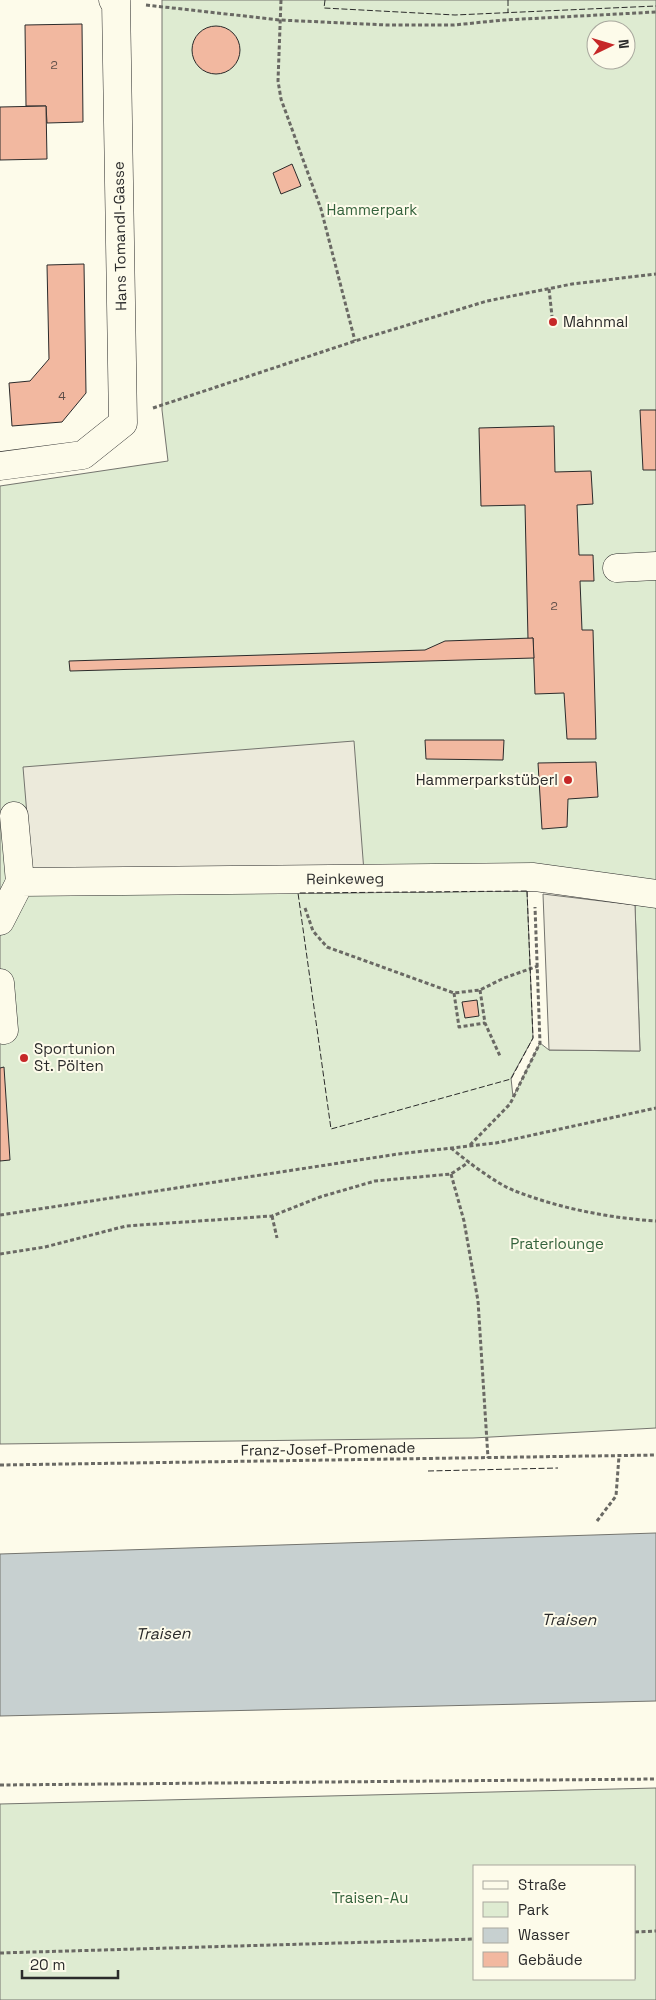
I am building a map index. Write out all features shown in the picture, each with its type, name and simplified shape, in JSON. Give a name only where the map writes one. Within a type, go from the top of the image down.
[{"type":"street","name":"Hans Tomandl-Gasse","points":[[115,1],[123,423]]},
{"type":"street","points":[[0,466],[83,455],[123,423]]},
{"type":"street","points":[[617,568],[656,566]]},
{"type":"street","points":[[0,921],[26,882],[14,816]]},
{"type":"street","name":"Reinkeweg","points":[[26,882],[534,877],[656,894]]},
{"type":"street","points":[[0,983],[4,1030]]},
{"type":"path","points":[[281,0],[278,81],[281,99],[321,209],[355,342]]},
{"type":"path","points":[[115,1],[280,20],[386,25],[454,25],[504,20],[656,12]]},
{"type":"path","points":[[123,423],[145,411],[486,301],[572,284],[656,274]]},
{"type":"path","points":[[549,289],[552,316]]},
{"type":"path","points":[[470,1146],[510,1104],[540,1043],[534,877]]},
{"type":"path","points":[[300,879],[306,914],[313,931],[328,947],[454,993],[480,990],[504,978],[538,966]]},
{"type":"path","points":[[480,990],[486,1023],[500,1056]]},
{"type":"path","points":[[454,993],[459,1026],[486,1023]]},
{"type":"path","points":[[0,1216],[398,1154],[496,1143],[656,1108]]},
{"type":"path","points":[[451,1148],[513,1190],[568,1208],[635,1220],[656,1221]]},
{"type":"path","points":[[0,1254],[44,1247],[126,1226],[272,1216],[320,1197],[375,1181],[451,1174],[469,1162]]},
{"type":"path","points":[[451,1174],[464,1221],[478,1301],[488,1458]]},
{"type":"path","points":[[272,1216],[278,1238]]},
{"type":"path","name":"Franz-Josef-Promenade","points":[[0,1465],[656,1455]]},
{"type":"path","points":[[597,1521],[616,1496],[619,1456]]},
{"type":"path","points":[[0,1785],[656,1779]]},
{"type":"path","points":[[636,1932],[656,1931]]},
{"type":"path","points":[[0,1953],[473,1939]]},
{"type":"green space","points":[[162,0],[656,0],[656,883],[527,891],[533,1038],[511,1078],[513,1097],[540,1043],[549,1050],[640,1051],[635,905],[656,907],[656,1428],[473,1438],[0,1444],[0,486],[168,461],[162,410]]},
{"type":"green space","name":"Traisen-Au","points":[[656,1788],[656,2000],[0,2000],[0,1804]]},
{"type":"shaded area","points":[[354,741],[364,872],[32,875],[23,767]]},
{"type":"shaded area","points":[[543,894],[635,905],[640,1051],[549,1050]]},
{"type":"water","name":"Traisen","points":[[656,1533],[656,1701],[0,1716],[0,1554]]},
{"type":"building","points":[[82,24],[83,122],[47,123],[46,106],[26,106],[25,25]]},
{"type":"building","points":[[216,26],[225,28],[233,33],[238,41],[240,50],[238,59],[233,67],[225,72],[216,74],[207,72],[199,67],[194,59],[192,50],[194,41],[199,33],[207,28]]},
{"type":"building","points":[[46,106],[47,159],[0,160],[0,107]]},
{"type":"building","points":[[292,164],[301,186],[281,194],[273,173]]},
{"type":"building","points":[[84,264],[86,393],[62,422],[12,426],[9,383],[30,381],[49,359],[47,265]]},
{"type":"building","points":[[640,410],[656,410],[656,470],[643,470]]},
{"type":"building","points":[[554,426],[555,472],[591,471],[593,504],[577,505],[579,555],[593,555],[594,581],[580,581],[582,630],[593,630],[596,739],[567,739],[564,693],[535,694],[533,638],[528,639],[525,505],[481,506],[479,428]]},
{"type":"building","points":[[533,638],[534,658],[70,671],[69,661],[425,650],[445,641]]},
{"type":"building","points":[[425,740],[504,740],[503,760],[426,759]]},
{"type":"building","name":"Hammerparkstüberl","points":[[596,762],[598,797],[568,799],[567,827],[542,829],[538,763]]},
{"type":"building","points":[[477,1000],[479,1016],[465,1018],[462,1002]]},
{"type":"building","name":"Sportunion St. Pölten","points":[[4,1067],[10,1160],[0,1161],[0,1068]]},
{"type":"fence","points":[[325,0],[324,8],[455,15],[656,6]]},
{"type":"fence","points":[[508,0],[508,13]]},
{"type":"fence","points":[[527,891],[533,1038],[511,1079],[331,1129],[298,893],[527,891]]},
{"type":"fence","points":[[428,1471],[558,1468]]},
{"type":"place","name":"Mahnmal","points":[[553,322]]},
{"type":"place","name":"Hammerparkstüberl","points":[[568,780]]},
{"type":"place","name":"Sportunion St. Pölten","points":[[24,1058]]},
{"type":"park label","name":"Hammerpark","points":[[372,210]]},
{"type":"park label","name":"Praterlounge","points":[[557,1244]]}]
